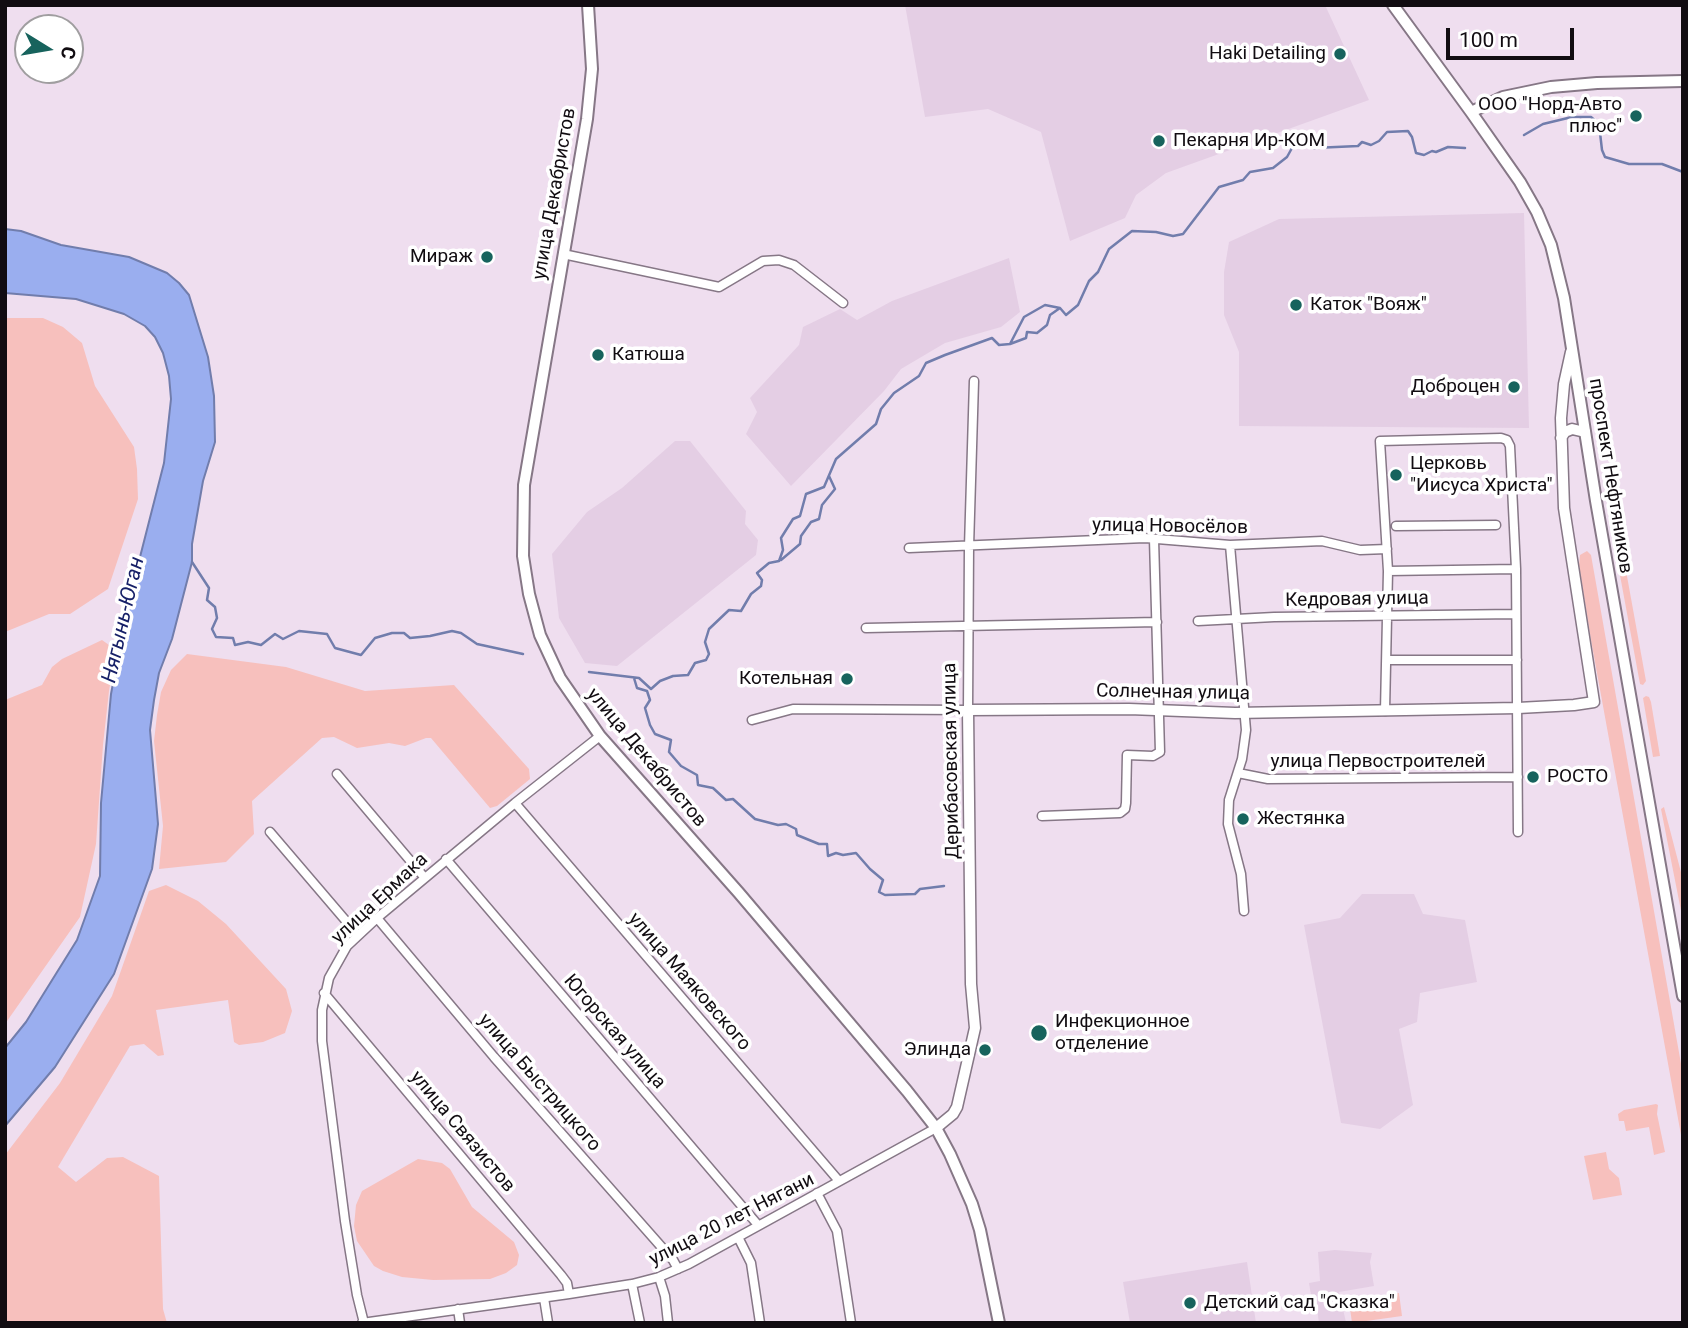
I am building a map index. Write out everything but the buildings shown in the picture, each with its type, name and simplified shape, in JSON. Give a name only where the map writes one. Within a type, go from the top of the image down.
[{"type":"main road","name":"улица Декабристов","points":[[588,5],[592,47],[590,92],[526,461],[523,508],[523,556],[529,594],[547,654],[572,697],[600,736],[739,893],[936,1128],[972,1204],[999,1323]]},
{"type":"main road","name":"проспект Нефтяников","points":[[1393,5],[1520,181],[1543,225],[1559,275],[1683,996]]},
{"type":"main road","points":[[1471,112],[1503,97],[1550,87],[1683,81]]},
{"type":"street","points":[[563,254],[719,287],[764,261],[779,260],[794,265],[843,303]]},
{"type":"street","points":[[1561,439],[1564,384],[1572,350]]},
{"type":"street","name":"Дерибасовская улица","points":[[936,1128],[953,1114],[957,1107],[975,1028],[971,984],[968,710],[974,381]]},
{"type":"street","points":[[1561,439],[1565,432],[1572,429],[1585,432]]},
{"type":"street","name":"Солнечная улица","points":[[752,720],[806,709],[1385,711],[1518,708],[1594,702],[1564,508],[1561,439]]},
{"type":"street","points":[[1385,711],[1388,571],[1380,441],[1507,440],[1510,446],[1516,569],[1518,832]]},
{"type":"street","points":[[1396,526],[1496,525]]},
{"type":"street","points":[[1042,816],[1123,811],[1126,803],[1127,755],[1153,756],[1160,751],[1154,539]]},
{"type":"street","name":"улица Новосёлов","points":[[909,548],[1154,539],[1230,545],[1322,541],[1360,550],[1387,549]]},
{"type":"street","points":[[1230,545],[1245,712],[1245,746],[1230,800],[1227,824],[1241,874],[1244,911]]},
{"type":"street","points":[[1388,571],[1516,569]]},
{"type":"street","name":"Кедровая улица","points":[[1198,621],[1516,614]]},
{"type":"street","points":[[866,628],[1157,622]]},
{"type":"street","points":[[1387,660],[1517,660]]},
{"type":"street","name":"улица Ермака","points":[[364,1323],[356,1295],[333,1134],[322,1041],[324,993],[339,957],[358,935],[424,877],[600,736]]},
{"type":"street","name":"улица Первостроителей","points":[[1238,773],[1268,779],[1518,777]]},
{"type":"street","points":[[337,775],[424,877]]},
{"type":"street","name":"улица Маяковского","points":[[515,803],[839,1181]]},
{"type":"street","points":[[270,832],[358,935]]},
{"type":"street","name":"Югорская улица","points":[[446,859],[758,1225]]},
{"type":"street","name":"улица Быстрицкого","points":[[377,918],[678,1269]]},
{"type":"street","name":"улица Связистов","points":[[324,993],[561,1275],[567,1283],[569,1294]]},
{"type":"street","name":"улица 20 лет Нягани","points":[[364,1323],[544,1298],[659,1277],[738,1237],[936,1128]]},
{"type":"street","points":[[817,1193],[837,1231],[851,1323]]},
{"type":"street","points":[[738,1237],[751,1263],[760,1323]]},
{"type":"street","points":[[659,1277],[665,1296],[668,1323]]},
{"type":"street","points":[[632,1284],[640,1323]]},
{"type":"street","points":[[544,1298],[548,1323]]},
{"type":"street","points":[[458,1309],[460,1323]]},
{"type":"shaded area","points":[[905,5],[1325,5],[1369,100],[1166,173],[1136,195],[1125,218],[1070,241],[1041,132],[988,109],[925,117]]},
{"type":"shaded area","points":[[1524,213],[1529,428],[1239,426],[1239,352],[1224,315],[1224,272],[1229,242],[1279,219]]},
{"type":"shaded area","points":[[1009,258],[1020,312],[1001,327],[945,343],[901,369],[884,391],[791,486],[746,434],[757,412],[750,398],[799,345],[803,327],[840,309],[857,320],[892,301]]},
{"type":"shaded area","points":[[5,318],[43,318],[63,327],[82,343],[95,386],[134,447],[138,499],[108,589],[70,614],[49,614],[5,632]]},
{"type":"shaded area","points":[[675,441],[690,441],[746,511],[745,524],[758,540],[756,555],[617,666],[585,663],[559,618],[552,554],[587,512],[622,488]]},
{"type":"shaded area","points":[[1608,510],[1615,510],[1646,681],[1643,685],[1640,684]]},
{"type":"shaded area","points":[[1587,551],[1591,555],[1683,1075],[1683,1146],[1591,640],[1579,565],[1580,555]]},
{"type":"shaded area","points":[[102,640],[116,650],[103,745],[96,844],[80,917],[5,1024],[5,700],[42,685],[52,667],[62,659]]},
{"type":"shaded area","points":[[187,654],[286,667],[365,691],[454,685],[529,769],[530,779],[497,806],[490,808],[431,738],[405,746],[389,743],[357,748],[334,737],[322,738],[252,801],[254,834],[226,862],[159,869],[163,826],[154,741],[157,715],[161,692],[171,670]]},
{"type":"shaded area","points":[[1646,696],[1651,702],[1660,756],[1653,757],[1643,698]]},
{"type":"shaded area","points":[[1664,807],[1683,880],[1683,921],[1661,809]]},
{"type":"shaded area","points":[[166,885],[198,901],[226,924],[286,989],[292,1011],[285,1033],[263,1042],[239,1045],[234,1042],[228,1000],[156,1010],[164,1055],[158,1056],[144,1044],[130,1046],[58,1167],[76,1182],[107,1158],[123,1157],[159,1176],[163,1309],[167,1323],[5,1323],[5,1155],[60,1083],[112,996],[149,891]]},
{"type":"shaded area","points":[[1362,894],[1414,894],[1423,914],[1465,920],[1477,982],[1420,993],[1417,1022],[1399,1029],[1413,1105],[1380,1129],[1341,1123],[1304,925],[1340,918]]},
{"type":"shaded area","points":[[1656,1104],[1665,1152],[1654,1155],[1649,1127],[1626,1131],[1624,1121],[1619,1121],[1618,1114],[1624,1110]]},
{"type":"shaded area","points":[[1606,1152],[1609,1169],[1619,1178],[1622,1195],[1593,1200],[1584,1156]]},
{"type":"shaded area","points":[[418,1159],[442,1163],[450,1169],[472,1207],[514,1242],[519,1255],[517,1265],[490,1279],[433,1280],[402,1277],[374,1266],[357,1241],[354,1226],[356,1205],[362,1191]]},
{"type":"shaded area","points":[[1335,1250],[1372,1253],[1370,1262],[1374,1286],[1339,1292],[1346,1322],[1319,1323],[1315,1294],[1311,1295],[1309,1283],[1320,1281],[1318,1252]]},
{"type":"shaded area","name":"Детский сад \"Сказка\"","points":[[1247,1262],[1256,1323],[1130,1323],[1123,1282]]},
{"type":"shaded area","points":[[1399,1293],[1402,1316],[1352,1323],[1349,1301]]},
{"type":"water","points":[[5,229],[21,231],[61,245],[129,257],[167,273],[179,283],[189,295],[208,357],[214,396],[215,442],[203,481],[192,544],[192,562],[172,639],[159,673],[154,700],[150,730],[158,824],[152,869],[114,974],[55,1067],[5,1126],[5,1048],[26,1022],[77,940],[100,876],[101,803],[111,694],[128,604],[164,463],[171,399],[163,353],[155,337],[145,326],[124,314],[76,299],[5,293]]},
{"type":"waterway","points":[[1524,135],[1543,124],[1572,117],[1591,117],[1599,124],[1605,157],[1629,164],[1662,164],[1683,172]]},
{"type":"waterway","points":[[589,672],[639,678],[651,689],[660,681],[673,676],[688,675],[695,663],[706,660],[709,654],[705,642],[709,629],[729,610],[741,611],[751,594],[761,586],[762,580],[757,573],[769,563],[779,561],[783,550],[781,538],[793,519],[800,516],[806,494],[824,487],[836,459],[876,424],[881,409],[894,393],[919,376],[926,363],[992,338],[999,345],[1010,344],[1024,317],[1045,305],[1060,308],[1066,315],[1078,305],[1109,249],[1132,231],[1173,236],[1183,234],[1219,187],[1243,180],[1250,172],[1273,168],[1300,142],[1314,148],[1358,146],[1362,142],[1371,145],[1387,132],[1408,131],[1416,153],[1424,155],[1448,147],[1465,148]]},
{"type":"waterway","points":[[1010,344],[1026,338],[1027,332],[1037,333],[1047,325],[1050,315],[1060,308]]},
{"type":"waterway","points":[[781,560],[800,544],[801,536],[811,522],[819,519],[822,505],[835,489],[829,476]]},
{"type":"waterway","points":[[192,562],[209,588],[207,600],[215,607],[217,618],[212,629],[216,637],[233,638],[235,645],[248,642],[261,645],[275,634],[283,639],[299,631],[327,634],[335,648],[361,655],[375,638],[392,633],[404,633],[410,638],[452,631],[461,633],[477,644],[523,654]]},
{"type":"waterway","points":[[634,678],[637,688],[647,691],[650,700],[645,708],[655,734],[671,740],[669,752],[681,766],[697,775],[698,785],[713,788],[726,800],[733,799],[755,819],[778,825],[786,824],[796,829],[797,835],[819,844],[827,844],[828,856],[836,853],[856,853],[883,880],[879,892],[885,895],[915,894],[920,889],[944,886]]},
{"type":"place","name":"Haki Detailing","points":[[1340,54]]},
{"type":"place","name":"ООО ''Норд-Авто плюс''","points":[[1636,116]]},
{"type":"place","name":"Пекарня Ир-КОМ","points":[[1159,141]]},
{"type":"place","name":"Мираж","points":[[487,257]]},
{"type":"place","name":"Каток \"Вояж\"","points":[[1296,305]]},
{"type":"place","name":"Катюша","points":[[598,355]]},
{"type":"place","name":"Доброцен","points":[[1514,387]]},
{"type":"place","name":"Церковь \"Иисуса Христа\"","points":[[1396,475]]},
{"type":"place","name":"Котельная","points":[[847,679]]},
{"type":"place","name":"РОСТО","points":[[1533,777]]},
{"type":"place","name":"Жестянка","points":[[1243,819]]},
{"type":"place","name":"Инфекционное отделение","points":[[1039,1033]]},
{"type":"place","name":"Элинда","points":[[985,1050]]},
{"type":"place","name":"Детский сад \"Сказка\"","points":[[1190,1303]]},
{"type":"water label","name":"Нягынь-Юган","points":[[124,620]]}]
